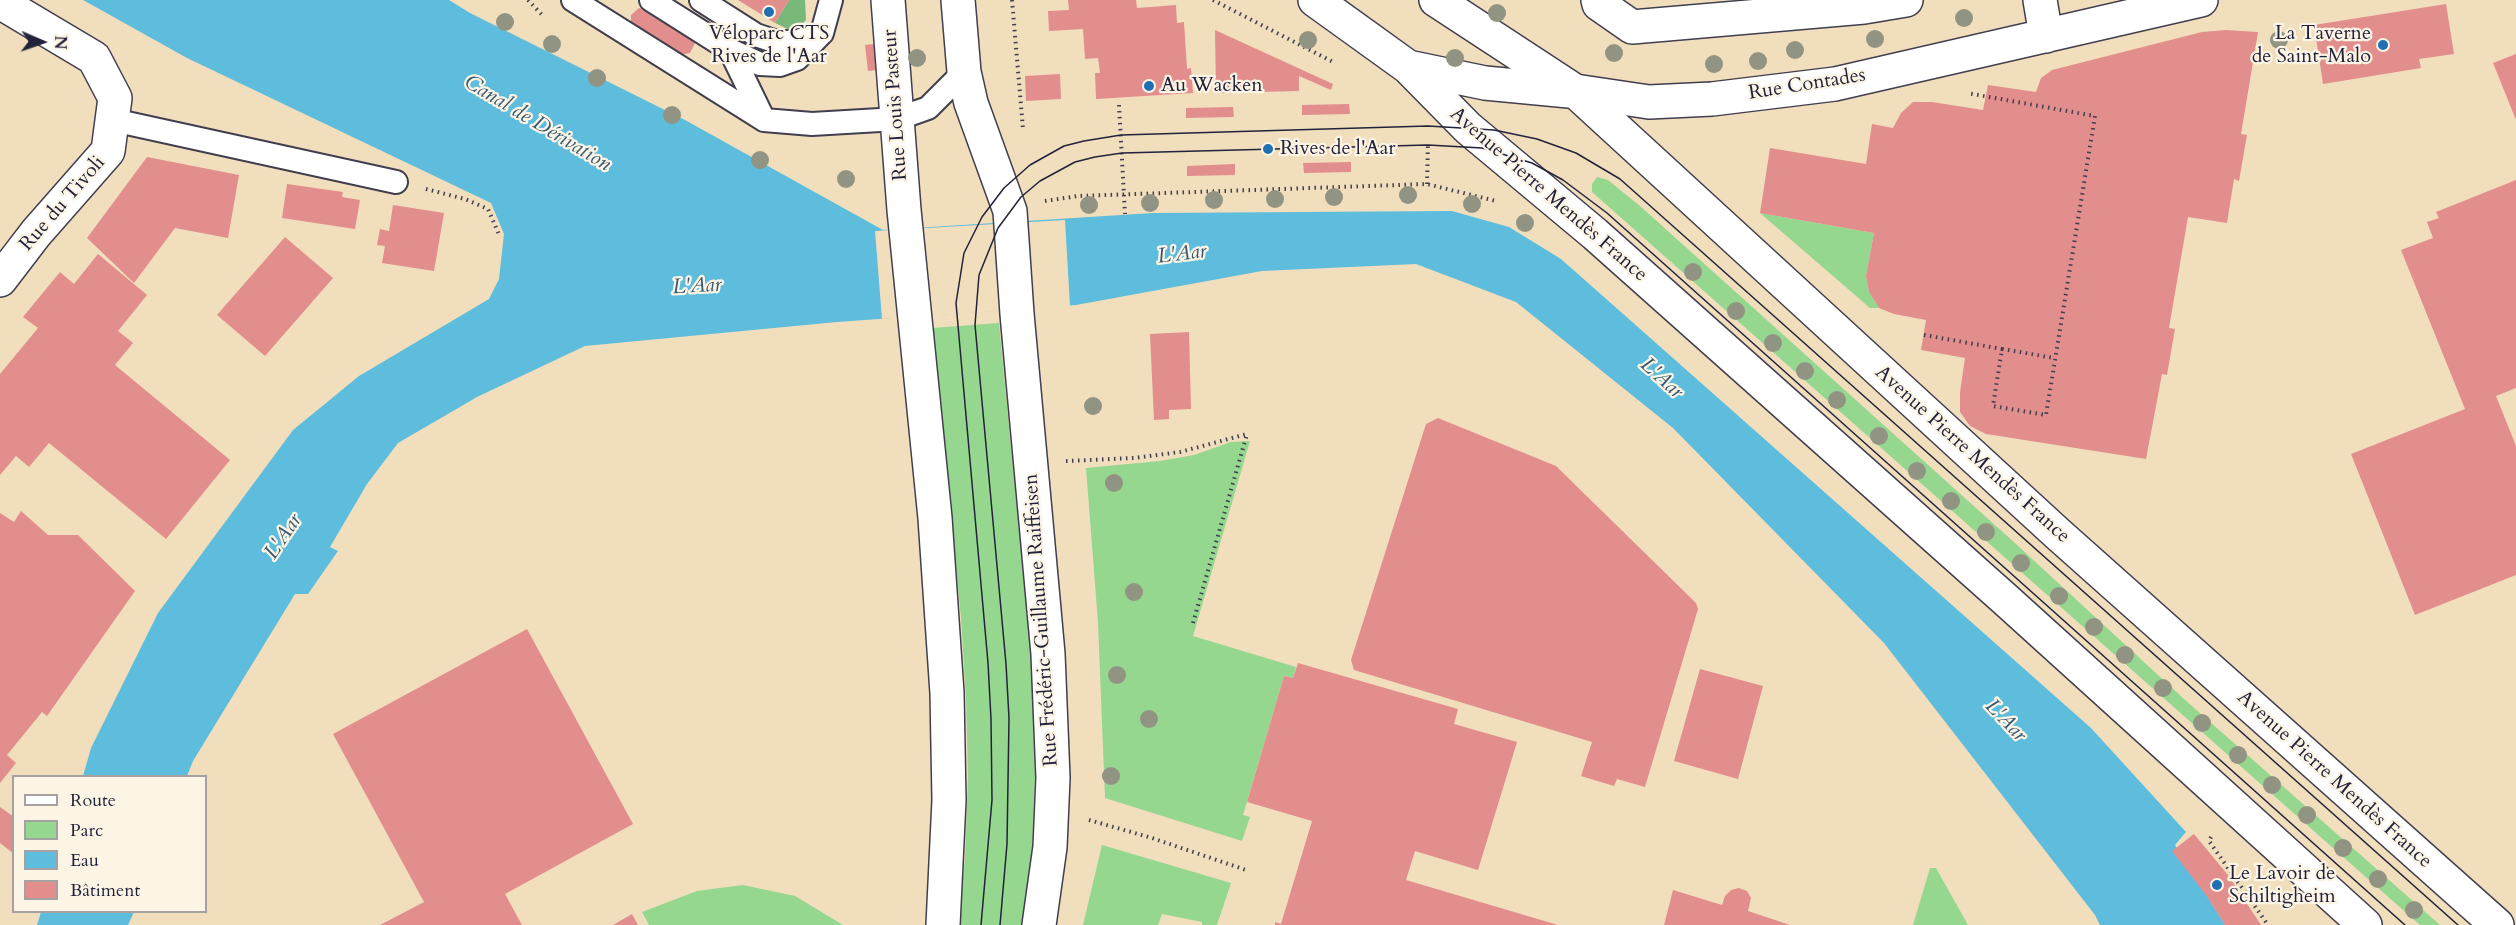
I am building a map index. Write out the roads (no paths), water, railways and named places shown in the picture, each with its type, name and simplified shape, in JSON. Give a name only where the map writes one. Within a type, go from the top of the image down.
[{"type":"main road","name":"Rue Louis Pasteur","points":[[888,0],[904,210],[935,519],[947,693],[949,800],[943,925]]},
{"type":"main road","points":[[958,0],[964,72]]},
{"type":"main road","name":"Avenue Pierre Mendès France","points":[[1315,0],[1408,67],[1468,128],[1595,234],[2366,925]]},
{"type":"main road","name":"Avenue Pierre Mendès France","points":[[1436,0],[1575,91],[2058,534],[2497,925]]},
{"type":"main road","points":[[1598,0],[1599,4],[1632,27],[1864,7],[1906,0]]},
{"type":"main road","points":[[2040,0],[2046,36]]},
{"type":"main road","name":"Rue Contades","points":[[1408,67],[1485,82],[1575,91],[1649,102],[1712,99],[1835,84],[2201,0]]},
{"type":"main road","name":"Rue du Tivoli","points":[[0,2],[94,58],[115,98],[108,151],[36,233],[0,280]]},
{"type":"main road","name":"Rue Frédéric-Guillaume Raiffeisen","points":[[964,72],[971,104],[1010,211],[1017,314],[1048,654],[1053,778],[1050,847],[1039,925]]},
{"type":"lane","points":[[573,0],[764,120],[812,124],[897,120],[928,108],[964,72]]},
{"type":"lane","points":[[651,0],[730,50],[760,64],[780,65],[797,59],[822,33],[831,0]]},
{"type":"lane","points":[[701,0],[756,35],[777,42],[795,42],[822,33]]},
{"type":"lane","points":[[730,50],[764,120]]},
{"type":"lane","points":[[113,120],[396,182]]},
{"type":"water","points":[[83,0],[449,0],[470,13],[685,120],[883,230],[1153,213],[1452,211],[1509,227],[1561,259],[2091,728],[2186,832],[2175,845],[2225,925],[2100,925],[2095,915],[1884,643],[1673,428],[1516,302],[1416,264],[1262,271],[1076,305],[837,322],[585,346],[477,397],[398,443],[367,484],[330,547],[338,551],[308,594],[295,594],[193,761],[187,775],[83,775],[91,748],[158,613],[293,430],[359,376],[489,299],[499,279],[504,234],[491,203],[187,58]]},
{"type":"water","points":[[41,913],[134,913],[128,925],[37,925]]},
{"type":"tram line","points":[[981,925],[992,800],[991,719],[956,303],[964,253],[982,217],[1004,188],[1030,165],[1064,146],[1084,141],[1121,135],[1428,126],[1494,130],[1537,139],[1576,153],[1620,179],[2458,925]]},
{"type":"tram line","points":[[1000,925],[1007,844],[1009,718],[975,325],[979,275],[998,228],[1021,197],[1040,181],[1075,162],[1095,157],[1122,153],[1428,145],[1482,148],[1532,163],[1563,180],[1607,213],[2405,925]]},
{"type":"place","name":"Véloparc CTS Rives de l'Aar","points":[[769,12]]},
{"type":"place","name":"La Taverne de Saint-Malo","points":[[2383,45]]},
{"type":"place","name":"Au Wacken","points":[[1149,86]]},
{"type":"place","name":"Rives de l'Aar","points":[[1268,149]]},
{"type":"place","name":"Le Lavoir de Schiltigheim","points":[[2217,885]]},
{"type":"water label","name":"Canal de Dérivation","points":[[537,124]]},
{"type":"water label","name":"L'Aar","points":[[1182,255]]},
{"type":"water label","name":"L'Aar","points":[[697,287]]},
{"type":"water label","name":"L'Aar","points":[[1661,379]]},
{"type":"water label","name":"L'Aar","points":[[284,537]]},
{"type":"water label","name":"L'Aar","points":[[2005,721]]}]
